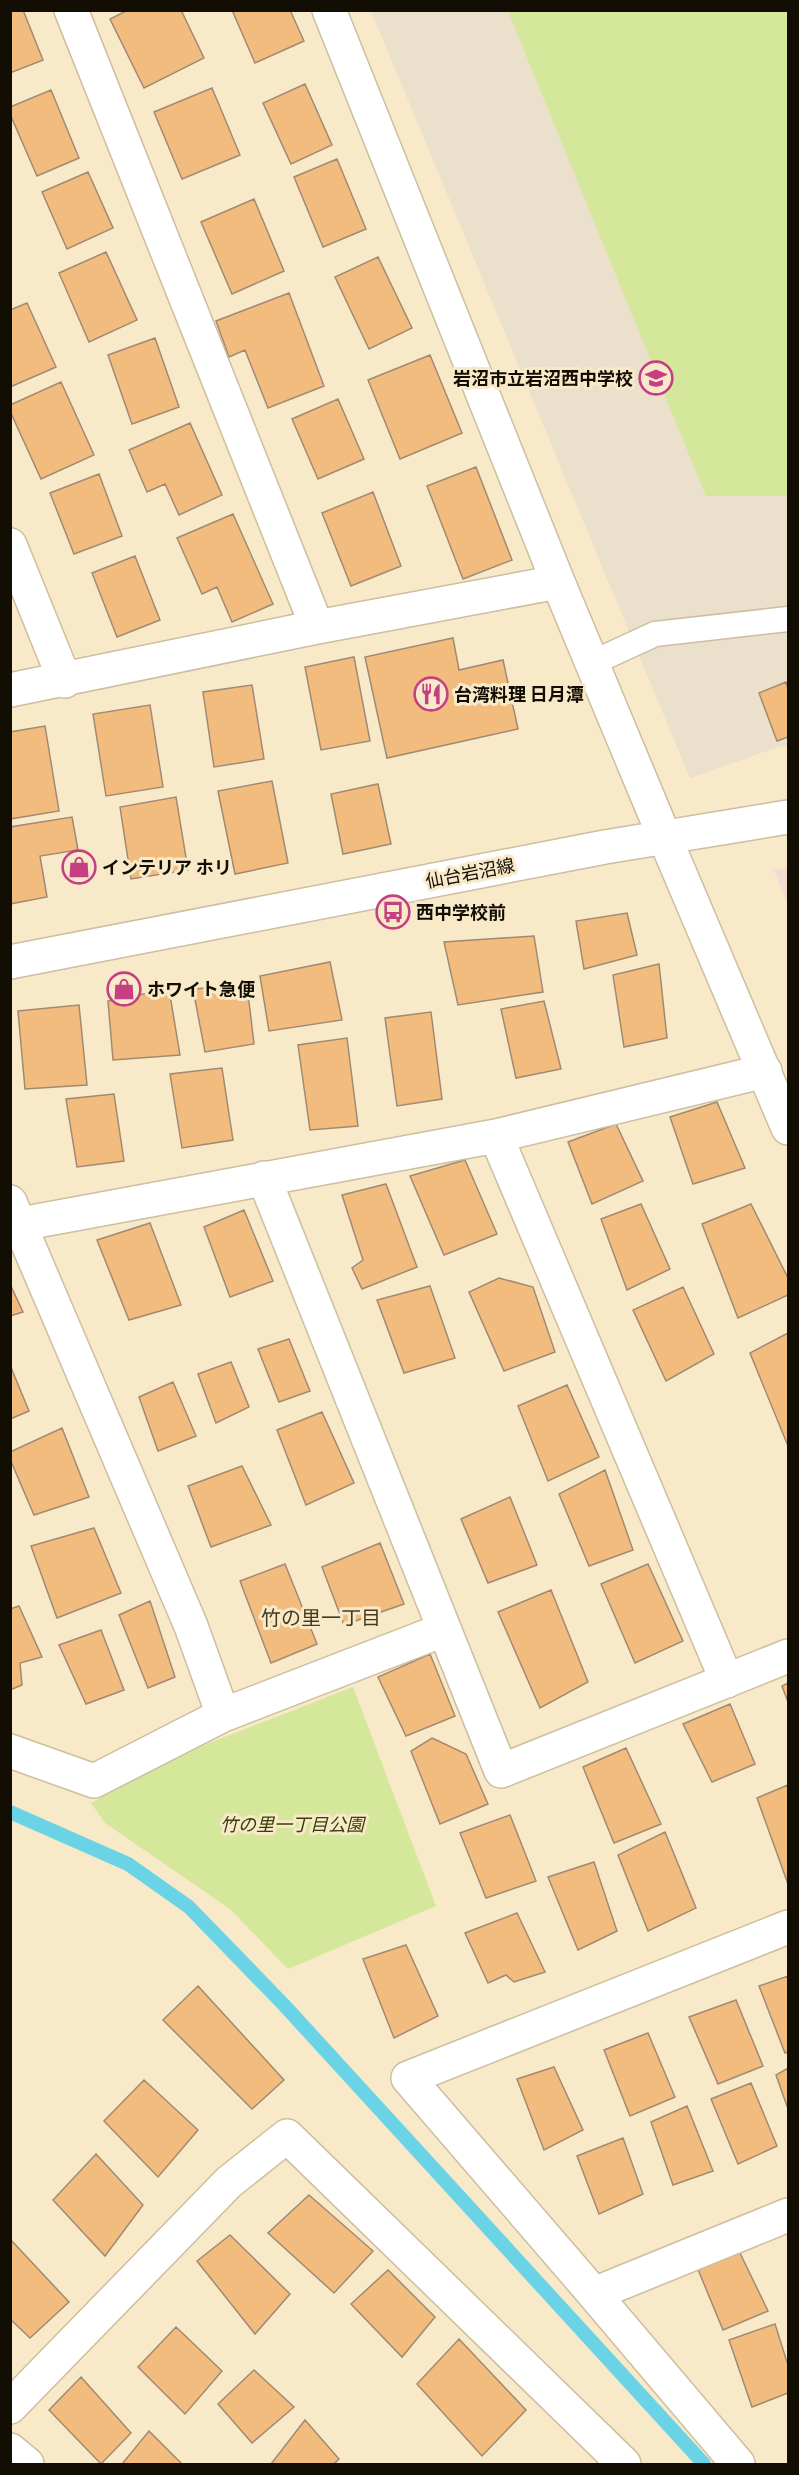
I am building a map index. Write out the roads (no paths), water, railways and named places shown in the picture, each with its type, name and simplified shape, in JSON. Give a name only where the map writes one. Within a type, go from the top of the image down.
[{"type":"street","points":[[71,10],[317,627]]},
{"type":"street","points":[[329,10],[558,582],[789,1128]]},
{"type":"street","points":[[10,544],[65,681]]},
{"type":"street","points":[[10,690],[65,681],[317,627],[558,582]]},
{"type":"street","name":"仙台岩沼線","points":[[10,962],[664,836],[789,817]]},
{"type":"street","points":[[223,1716],[191,1626],[14,1218],[264,1178],[496,1136],[765,1071]]},
{"type":"street","points":[[496,1136],[727,1681]]},
{"type":"street","points":[[264,1178],[501,1771],[789,1656]]},
{"type":"street","points":[[10,1751],[94,1781],[223,1716],[443,1630]]},
{"type":"street","points":[[738,2464],[408,2078],[789,1927]]},
{"type":"street","points":[[10,2407],[229,2182],[287,2136],[624,2464]]},
{"type":"street","points":[[594,2294],[789,2215]]},
{"type":"street","points":[[10,2450],[27,2464]]},
{"type":"lane","points":[[592,663],[655,634],[789,619]]},
{"type":"waterway","points":[[10,1812],[128,1864],[189,1907],[284,2005],[704,2464]]},
{"type":"place","name":"岩沼市立岩沼西中学校","points":[[656,378]]},
{"type":"place","name":"台湾料理 日月潭","points":[[431,694]]},
{"type":"place","name":"インテリア ホリ","points":[[79,867]]},
{"type":"place","name":"西中学校前","points":[[393,912]]},
{"type":"place","name":"ホワイト急便","points":[[124,989]]},
{"type":"district","name":"竹の里一丁目","points":[[321,1618]]},
{"type":"park label","name":"竹の里一丁目公園","points":[[292,1824]]}]
